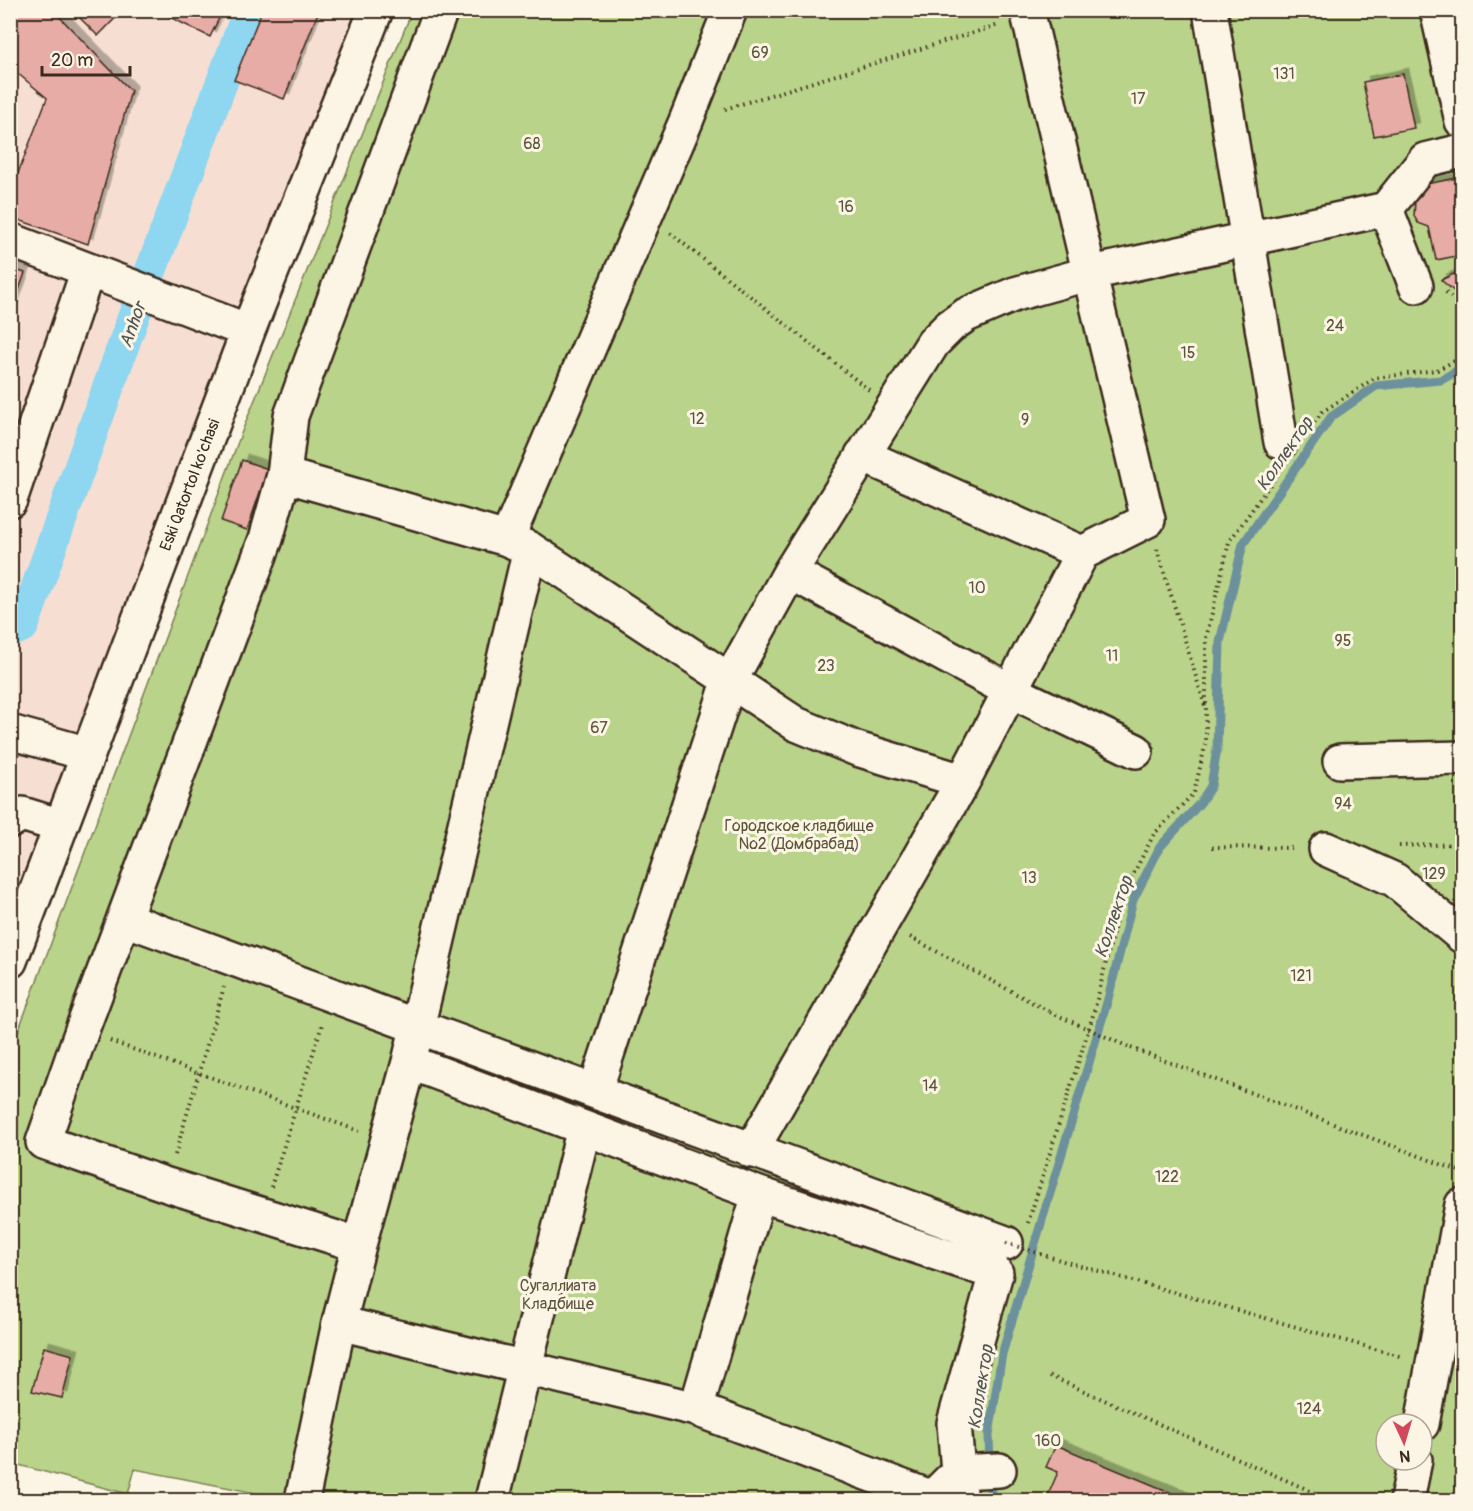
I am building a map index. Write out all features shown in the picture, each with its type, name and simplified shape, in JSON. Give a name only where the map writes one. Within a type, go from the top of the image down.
[{"type":"street","name":"Eski Qatortol ko'chasi","points":[[10,962],[248,331],[376,10]]},
{"type":"street","points":[[358,1245],[166,1185],[43,1142],[82,1030],[266,539],[284,475],[291,416],[441,10]]},
{"type":"street","points":[[302,1500],[339,1323],[358,1245],[409,1062],[518,544],[646,213],[730,10]]},
{"type":"street","points":[[1210,10],[1248,237],[1291,447]]},
{"type":"street","points":[[1437,10],[1462,121]]},
{"type":"street","points":[[751,1151],[963,781],[1082,553],[1148,520],[1091,273],[1036,12]]},
{"type":"street","points":[[595,1091],[729,682],[790,572],[933,343],[950,326],[989,303],[1091,273],[1248,237],[1386,209],[1425,160],[1462,151]]},
{"type":"street","points":[[1386,209],[1416,286]]},
{"type":"street","points":[[10,240],[248,331]]},
{"type":"street","points":[[10,500],[88,270]]},
{"type":"street","points":[[862,454],[1082,553]]},
{"type":"street","points":[[284,475],[518,544],[796,724],[857,749],[963,781]]},
{"type":"street","points":[[790,572],[1009,690],[1136,751]]},
{"type":"street","points":[[10,732],[88,754]]},
{"type":"street","points":[[1340,760],[1462,758]]},
{"type":"street","points":[[10,820],[22,814],[61,826]]},
{"type":"street","points":[[1326,849],[1395,880],[1462,936]]},
{"type":"street","points":[[125,920],[233,957],[751,1151],[1013,1245]]},
{"type":"street","points":[[409,1062],[759,1194],[1013,1245]]},
{"type":"street","points":[[492,1500],[584,1128]]},
{"type":"street","points":[[696,1410],[759,1194]]},
{"type":"street","points":[[1424,1412],[1462,1205]]},
{"type":"street","points":[[944,1494],[954,1423],[1013,1245]]},
{"type":"street","points":[[339,1323],[696,1410],[944,1494],[999,1470]]},
{"type":"street","points":[[1407,1500],[1413,1472]]},
{"type":"path","points":[[686,121],[1036,12]]},
{"type":"path","points":[[646,213],[861,384]]},
{"type":"path","points":[[1013,1245],[1018,1257],[1003,1253],[1013,1245],[1094,1012],[1122,896],[1154,834],[1194,793],[1206,742],[1206,638],[1229,542],[1291,447],[1322,412],[1375,378],[1437,370],[1462,357]]},
{"type":"path","points":[[1148,520],[1206,710]]},
{"type":"path","points":[[1212,847],[1326,849]]},
{"type":"path","points":[[881,921],[1050,1012],[1131,1048],[1462,1172]]},
{"type":"path","points":[[166,1185],[233,957]]},
{"type":"path","points":[[263,1214],[332,994]]},
{"type":"path","points":[[82,1030],[198,1074],[388,1141]]},
{"type":"path","points":[[1013,1245],[1432,1365]]},
{"type":"path","points":[[1050,1376],[1331,1500]]},
{"type":"shaded area","points":[[11,11],[376,11],[11,961]]},
{"type":"green space","name":"Городское кладбище №2 (Домбрабад)","points":[[412,11],[1462,11],[1462,1500],[290,1500],[135,1469],[128,1494],[11,1463],[10,1053],[241,434]]},
{"type":"building","points":[[10,10],[53,10],[131,91],[88,244],[10,217],[10,194],[47,98],[10,67]]},
{"type":"building","points":[[72,10],[123,10],[98,36]]},
{"type":"building","points":[[156,10],[223,10],[210,37]]},
{"type":"building","points":[[262,10],[319,10],[284,99],[234,80]]},
{"type":"building","points":[[1403,74],[1414,128],[1374,136],[1363,82]]},
{"type":"building","points":[[1462,177],[1462,255],[1436,260],[1429,227],[1418,223],[1414,216],[1415,201],[1422,194],[1421,185]]},
{"type":"building","points":[[10,268],[25,273],[10,315]]},
{"type":"building","points":[[1462,270],[1462,298],[1441,280]]},
{"type":"building","points":[[242,460],[268,469],[247,530],[221,521]]},
{"type":"building","points":[[44,1347],[73,1355],[62,1398],[32,1391]]},
{"type":"building","points":[[1056,1445],[1189,1500],[1046,1500],[1058,1472],[1046,1467]]},
{"type":"waterway","name":"Anhor","points":[[10,632],[23,626],[132,321],[249,10]]},
{"type":"waterway","name":"Коллектор","points":[[991,1500],[989,1435],[1002,1354],[1108,999],[1133,900],[1160,847],[1200,803],[1211,786],[1217,749],[1220,642],[1243,544],[1331,417],[1376,386],[1441,380],[1462,368]]},
{"type":"park label","name":"69","points":[[760,53]]},
{"type":"park label","name":"131","points":[[1284,74]]},
{"type":"park label","name":"17","points":[[1138,99]]},
{"type":"park label","name":"68","points":[[532,144]]},
{"type":"park label","name":"16","points":[[846,207]]},
{"type":"park label","name":"24","points":[[1335,326]]},
{"type":"park label","name":"15","points":[[1188,353]]},
{"type":"park label","name":"12","points":[[697,419]]},
{"type":"park label","name":"9","points":[[1025,420]]},
{"type":"park label","name":"10","points":[[977,588]]},
{"type":"park label","name":"95","points":[[1343,641]]},
{"type":"park label","name":"11","points":[[1112,656]]},
{"type":"park label","name":"23","points":[[826,666]]},
{"type":"park label","name":"67","points":[[599,728]]},
{"type":"park label","name":"94","points":[[1343,804]]},
{"type":"park label","name":"129","points":[[1434,874]]},
{"type":"park label","name":"13","points":[[1029,878]]},
{"type":"park label","name":"121","points":[[1301,976]]},
{"type":"park label","name":"14","points":[[930,1086]]},
{"type":"park label","name":"122","points":[[1167,1177]]},
{"type":"park label","name":"Сугаллиата Кладбище","points":[[558,1295]]},
{"type":"park label","name":"124","points":[[1309,1409]]},
{"type":"park label","name":"160","points":[[1048,1441]]}]
